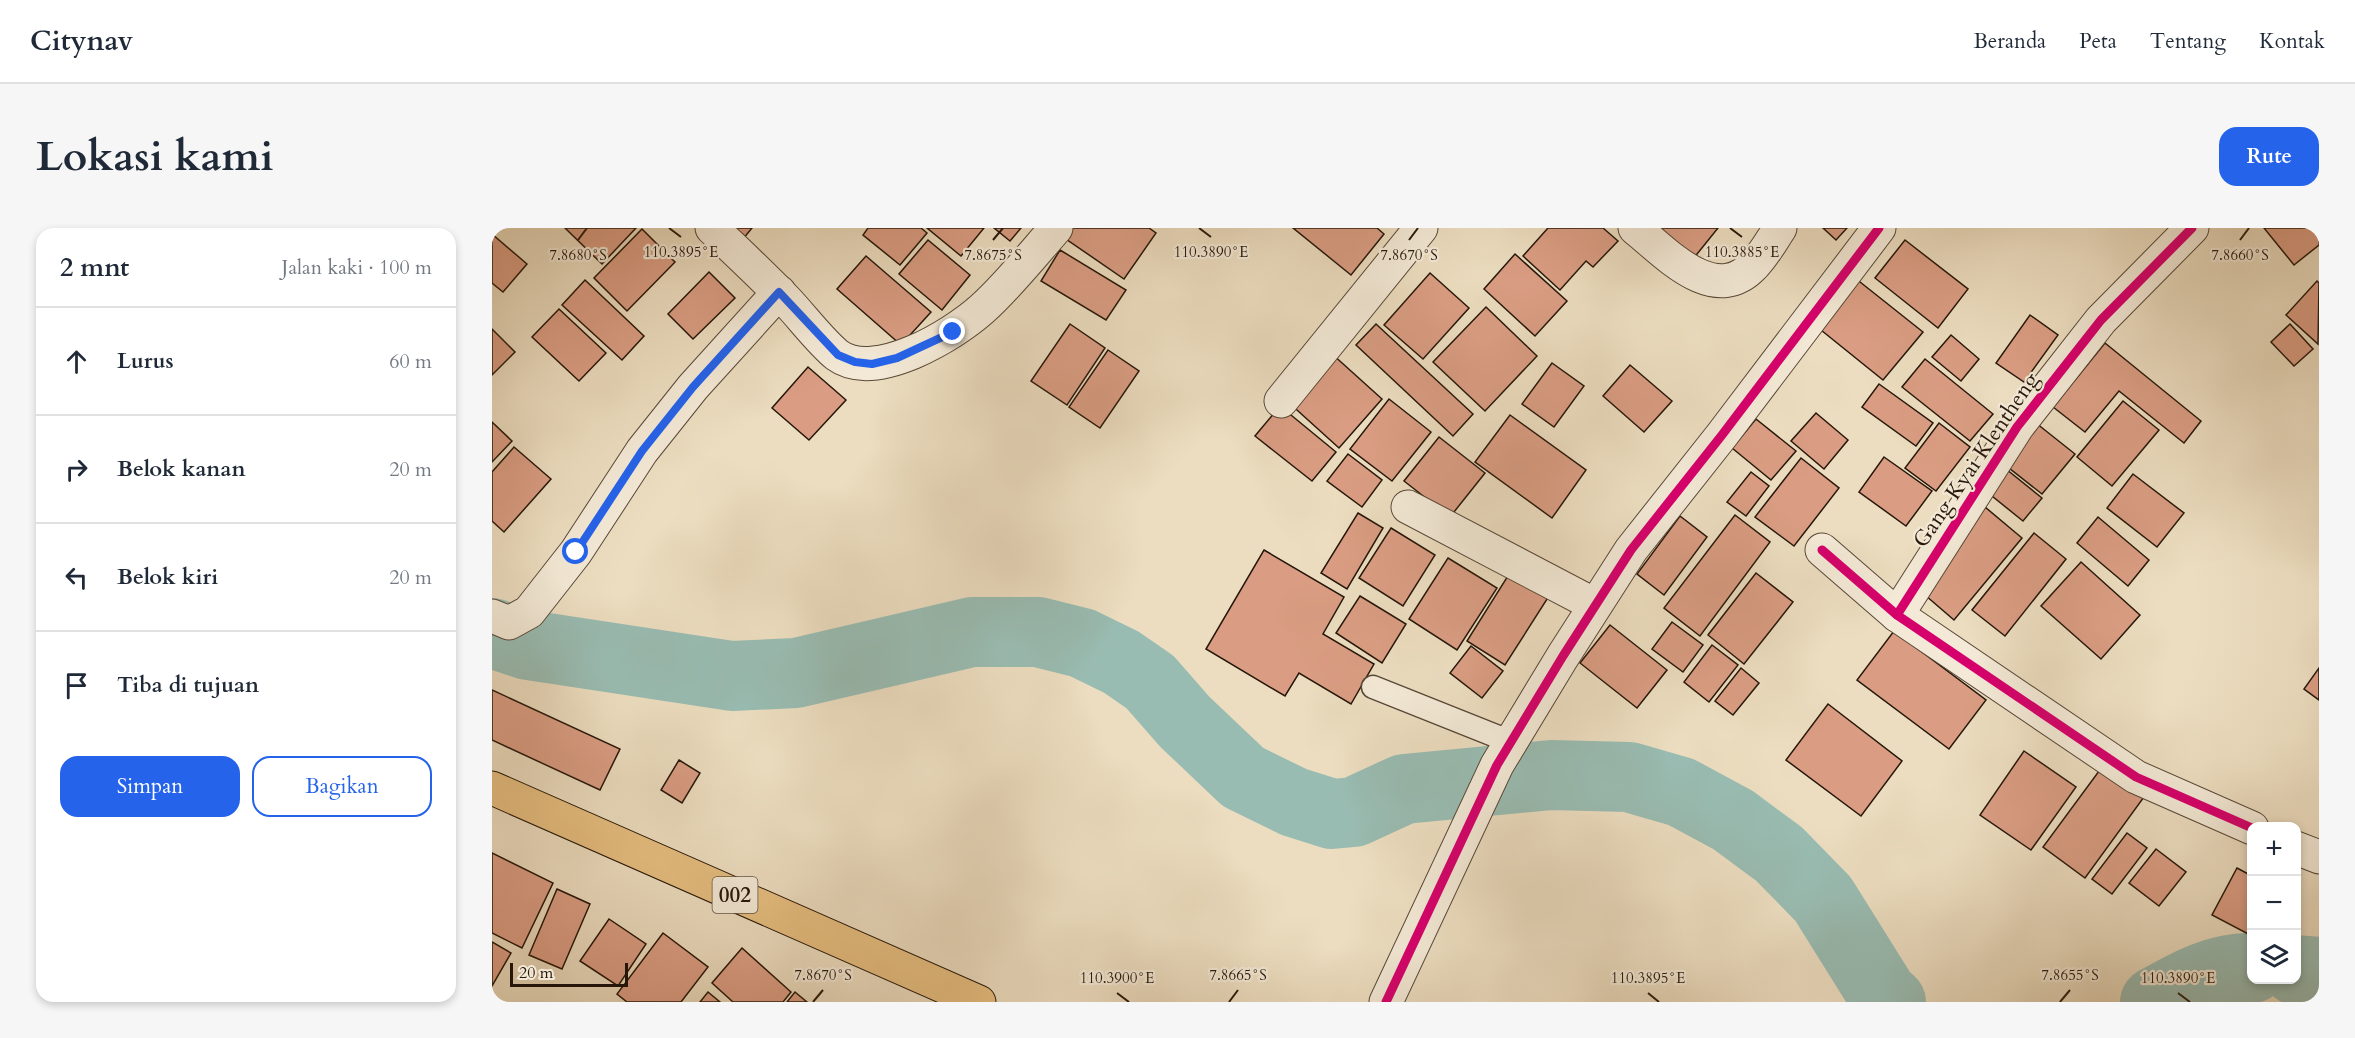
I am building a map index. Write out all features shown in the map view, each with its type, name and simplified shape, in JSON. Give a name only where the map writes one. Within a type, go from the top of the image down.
[{"type":"main road","name":"002","points":[[492,788],[979,1002]]},
{"type":"street","points":[[712,228],[779,292],[838,355],[855,362],[872,364],[897,358],[953,332],[983,308],[1056,228]]},
{"type":"street","points":[[1281,401],[1421,228]]},
{"type":"street","points":[[1635,228],[1690,273],[1709,280],[1734,279],[1753,267],[1780,228]]},
{"type":"street","points":[[1386,1002],[1504,754],[1595,605],[1631,550],[1722,435],[1879,228]]},
{"type":"street","name":"Gang Kyai Klentheng","points":[[1897,615],[2017,427],[2101,320],[2192,228]]},
{"type":"street","points":[[492,616],[509,623],[529,612],[576,552],[642,451],[693,387],[779,292]]},
{"type":"street","points":[[1408,507],[1595,605]]},
{"type":"street","points":[[1822,550],[1897,615],[2136,777],[2247,826]]},
{"type":"street","points":[[2301,850],[2319,857]]},
{"type":"lane","points":[[1372,687],[1504,754]]},
{"type":"building","points":[[565,228],[636,228],[602,264]]},
{"type":"building","points":[[719,228],[752,228],[738,245]]},
{"type":"building","points":[[868,228],[921,228],[927,233],[900,265],[863,235]]},
{"type":"building","points":[[927,228],[984,228],[961,256]]},
{"type":"building","points":[[994,228],[1021,228],[1010,241]]},
{"type":"building","points":[[1069,228],[1149,228],[1156,233],[1124,279],[1063,237]]},
{"type":"building","points":[[1293,228],[1377,228],[1384,234],[1351,275]]},
{"type":"building","points":[[1548,228],[1603,228],[1618,241],[1593,267],[1586,261],[1560,290],[1523,256]]},
{"type":"building","points":[[1656,228],[1718,228],[1693,259]]},
{"type":"building","points":[[1823,228],[1847,228],[1836,240]]},
{"type":"building","points":[[2264,228],[2319,228],[2319,245],[2294,265]]},
{"type":"building","points":[[642,229],[675,262],[627,311],[594,278]]},
{"type":"building","points":[[492,234],[527,264],[503,292],[492,283]]},
{"type":"building","points":[[928,240],[970,275],[942,310],[899,274]]},
{"type":"building","points":[[1905,240],[1968,289],[1938,328],[1875,278]]},
{"type":"building","points":[[1060,250],[1126,290],[1106,320],[1041,281]]},
{"type":"building","points":[[1515,254],[1567,301],[1535,336],[1484,289]]},
{"type":"building","points":[[866,256],[931,312],[901,345],[837,289]]},
{"type":"building","points":[[709,272],[735,298],[693,339],[668,314]]},
{"type":"building","points":[[1430,273],[1469,308],[1423,359],[1384,325]]},
{"type":"building","points":[[1850,274],[1923,332],[1883,380],[1811,322]]},
{"type":"building","points":[[585,280],[644,336],[622,360],[562,305]]},
{"type":"building","points":[[2317,281],[2319,283],[2318,344],[2286,315]]},
{"type":"building","points":[[1486,307],[1537,356],[1485,411],[1433,362]]},
{"type":"building","points":[[559,309],[606,353],[579,381],[532,337]]},
{"type":"building","points":[[2030,315],[2058,335],[2024,382],[1996,363]]},
{"type":"building","points":[[1070,324],[1105,348],[1067,405],[1031,381]]},
{"type":"building","points":[[1376,324],[1473,414],[1453,436],[1356,345]]},
{"type":"building","points":[[2290,324],[2313,349],[2294,366],[2271,342]]},
{"type":"building","points":[[492,329],[515,352],[492,375]]},
{"type":"building","points":[[1951,335],[1979,359],[1961,381],[1932,357]]},
{"type":"building","points":[[2105,343],[2201,421],[2184,443],[2119,391],[2085,432],[2053,407]]},
{"type":"building","points":[[1108,350],[1139,371],[1100,428],[1069,407]]},
{"type":"building","points":[[1331,353],[1382,399],[1339,448],[1287,401]]},
{"type":"building","points":[[1925,359],[1993,414],[1970,441],[1902,387]]},
{"type":"building","points":[[1552,363],[1584,386],[1554,427],[1522,404]]},
{"type":"building","points":[[1630,365],[1672,401],[1644,432],[1603,396]]},
{"type":"building","points":[[808,367],[846,400],[809,440],[772,408]]},
{"type":"building","points":[[1879,384],[1933,423],[1916,446],[1862,407]]},
{"type":"building","points":[[1389,399],[1431,432],[1392,481],[1350,449]]},
{"type":"building","points":[[2123,401],[2159,430],[2112,486],[2077,457]]},
{"type":"building","points":[[1280,406],[1336,452],[1312,481],[1255,436]]},
{"type":"building","points":[[1816,413],[1848,440],[1824,469],[1791,441]]},
{"type":"building","points":[[1510,415],[1586,470],[1552,518],[1475,462]]},
{"type":"building","points":[[1756,419],[1796,451],[1771,480],[1732,448]]},
{"type":"building","points":[[492,422],[512,441],[492,462]]},
{"type":"building","points":[[1939,423],[1970,447],[1936,491],[1905,468]]},
{"type":"building","points":[[2036,423],[2075,454],[2042,494],[2004,464]]},
{"type":"building","points":[[1439,437],[1485,473],[1450,517],[1404,481]]},
{"type":"building","points":[[514,447],[551,479],[504,532],[492,521],[492,472]]},
{"type":"building","points":[[1348,454],[1382,480],[1362,507],[1327,481]]},
{"type":"building","points":[[1884,457],[1932,491],[1906,526],[1859,492]]},
{"type":"building","points":[[1801,458],[1839,488],[1794,546],[1755,517]]},
{"type":"building","points":[[2001,465],[2042,498],[2023,521],[1982,488]]},
{"type":"building","points":[[1751,472],[1769,486],[1746,516],[1727,502]]},
{"type":"building","points":[[2133,474],[2184,513],[2157,547],[2107,508]]},
{"type":"building","points":[[1985,507],[2022,538],[1954,620],[1918,589]]},
{"type":"building","points":[[1358,513],[1383,528],[1347,589],[1321,573]]},
{"type":"building","points":[[1735,515],[1770,542],[1700,636],[1664,608]]},
{"type":"building","points":[[1680,516],[1707,537],[1664,595],[1637,574]]},
{"type":"building","points":[[2098,517],[2149,560],[2128,586],[2077,543]]},
{"type":"building","points":[[1391,528],[1435,555],[1403,606],[1359,578]]},
{"type":"building","points":[[2034,533],[2066,559],[2005,636],[1972,610]]},
{"type":"building","points":[[1264,550],[1344,597],[1323,634],[1374,664],[1351,704],[1299,673],[1285,696],[1206,649]]},
{"type":"building","points":[[1448,558],[1497,588],[1457,650],[1409,619]]},
{"type":"building","points":[[2081,562],[2140,615],[2101,659],[2041,606]]},
{"type":"building","points":[[1511,571],[1549,596],[1505,665],[1467,641]]},
{"type":"building","points":[[1756,573],[1793,602],[1744,664],[1708,635]]},
{"type":"building","points":[[1360,596],[1406,624],[1382,663],[1336,633]]},
{"type":"building","points":[[1672,622],[1703,645],[1683,672],[1652,649]]},
{"type":"building","points":[[1610,625],[1667,670],[1637,708],[1580,663]]},
{"type":"building","points":[[1894,631],[1986,700],[1949,749],[1857,680]]},
{"type":"building","points":[[1712,645],[1738,665],[1709,702],[1684,682]]},
{"type":"building","points":[[1471,646],[1503,671],[1482,698],[1450,673]]},
{"type":"building","points":[[1741,668],[1759,683],[1733,715],[1715,701]]},
{"type":"building","points":[[2319,668],[2319,700],[2304,689]]},
{"type":"building","points":[[492,690],[620,749],[600,790],[492,740]]},
{"type":"building","points":[[1828,704],[1902,761],[1861,816],[1786,760]]},
{"type":"building","points":[[2024,751],[2076,787],[2031,850],[1980,815]]},
{"type":"building","points":[[679,760],[700,773],[682,803],[661,790]]},
{"type":"building","points":[[2102,767],[2144,797],[2085,878],[2043,847]]},
{"type":"building","points":[[2127,833],[2147,848],[2112,894],[2092,879]]},
{"type":"building","points":[[2156,849],[2186,872],[2159,906],[2129,883]]},
{"type":"building","points":[[492,853],[553,883],[522,948],[492,933]]},
{"type":"building","points":[[2237,868],[2247,873],[2247,933],[2212,915]]},
{"type":"building","points":[[557,889],[590,904],[562,969],[529,955]]},
{"type":"building","points":[[609,919],[646,944],[618,986],[580,961]]},
{"type":"building","points":[[663,933],[708,967],[681,1002],[627,1002],[617,994]]},
{"type":"building","points":[[492,942],[511,953],[492,986]]},
{"type":"building","points":[[742,948],[791,992],[783,1002],[733,1002],[712,983]]},
{"type":"building","points":[[708,992],[720,1002],[700,1002]]},
{"type":"building","points":[[795,992],[807,1002],[787,1002]]},
{"type":"waterway","points":[[492,633],[528,645],[732,676],[796,673],[972,632],[1038,632],[1082,643],[1121,662],[1150,682],[1185,722],[1243,777],[1294,802],[1332,814],[1354,812],[1404,789],[1551,775],[1629,777],[1681,792],[1733,820],[1779,854],[1823,899],[1883,995],[1891,1002]]},
{"type":"waterway","points":[[2155,1002],[2213,974],[2247,968]]},
{"type":"waterway","points":[[2301,970],[2319,972]]},
{"type":"cycle path","points":[[1386,1002],[1497,765],[1563,656],[1631,550],[1722,435],[1879,228]]},
{"type":"cycle path","points":[[1897,615],[2017,427],[2101,320],[2192,228]]},
{"type":"cycle path","points":[[1822,550],[1897,615],[2136,777],[2247,826]]},
{"type":"route","points":[[576,552],[642,451],[693,387],[779,292],[838,355],[855,362],[872,364],[897,358],[953,332]]}]
